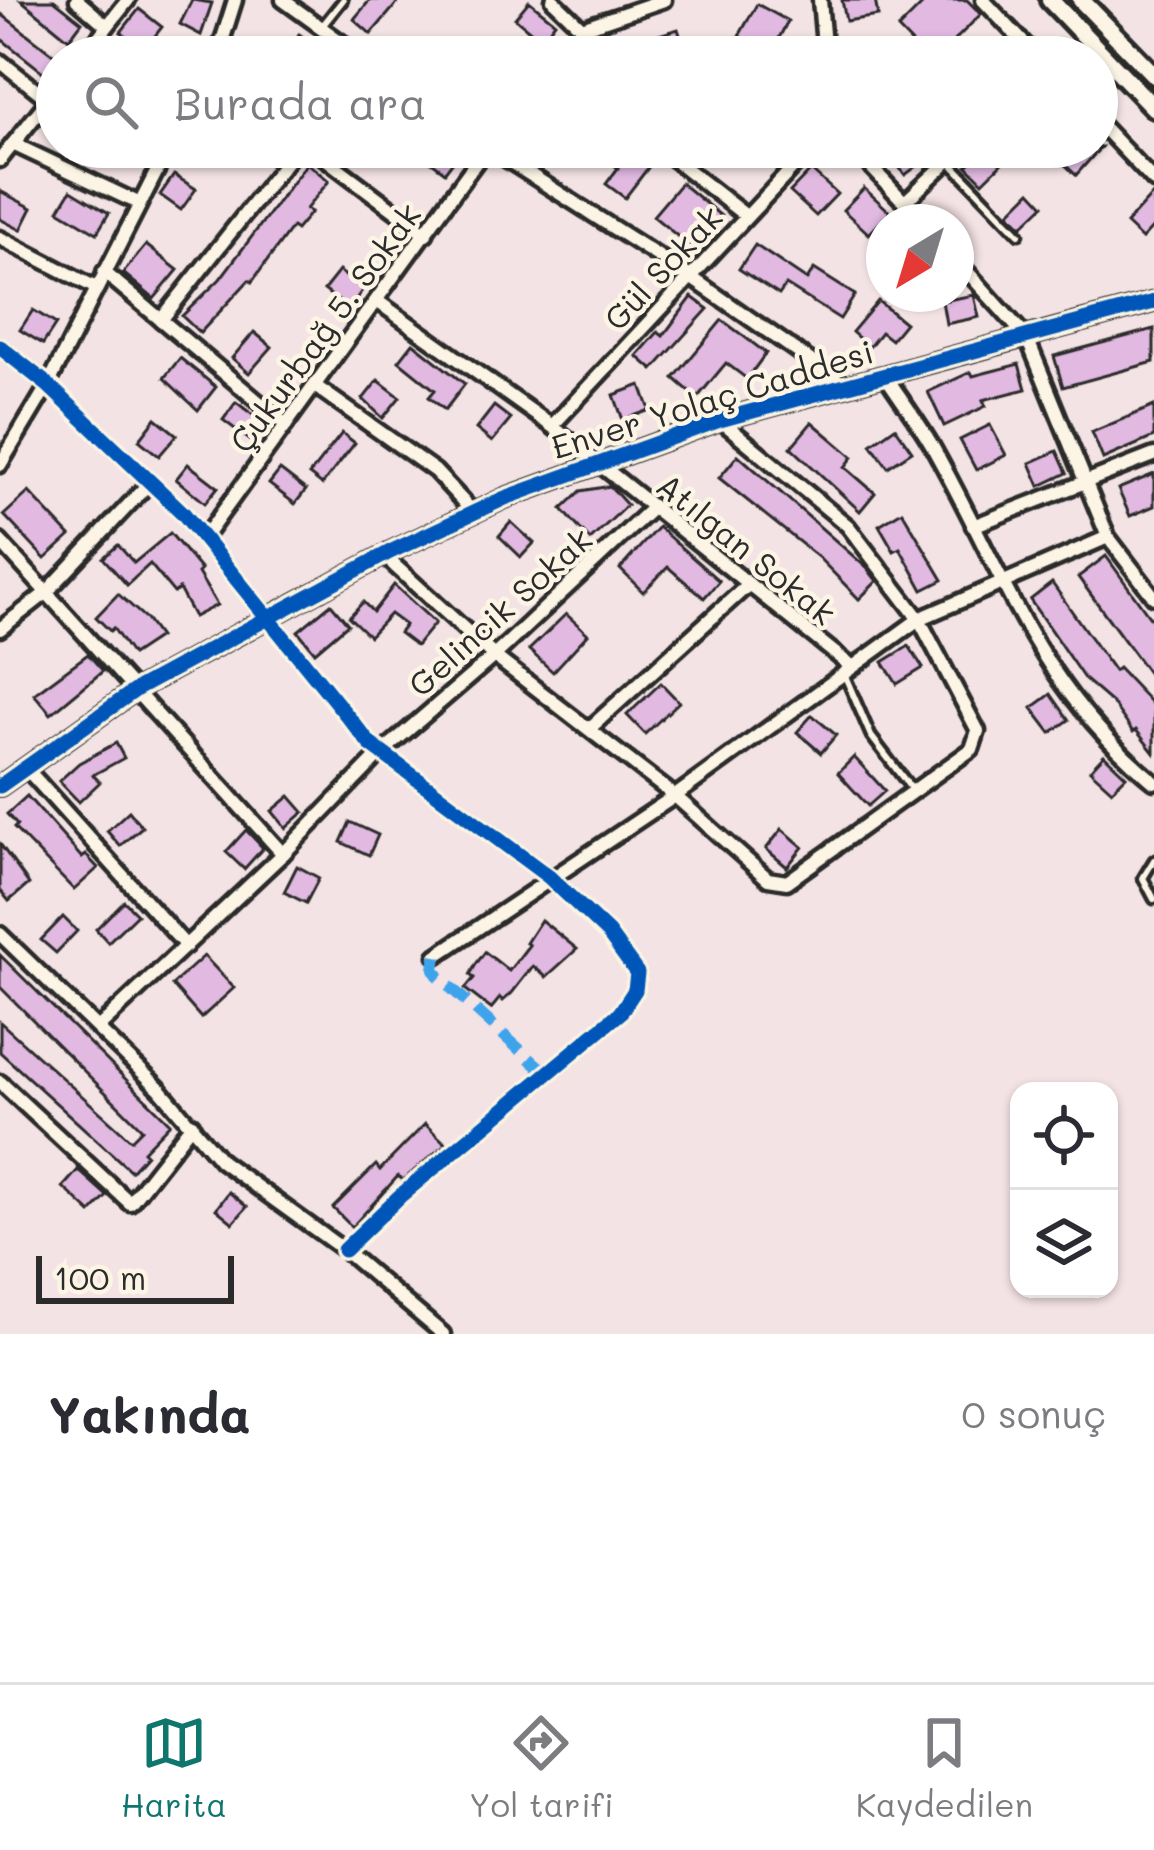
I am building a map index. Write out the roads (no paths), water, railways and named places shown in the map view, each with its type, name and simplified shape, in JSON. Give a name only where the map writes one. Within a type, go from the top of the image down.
[{"type":"main road","points":[[1050,0],[1085,36]]},
{"type":"main road","points":[[1081,0],[1116,36]]},
{"type":"main road","points":[[1118,38],[1154,75]]},
{"type":"main road","points":[[1118,71],[1154,108]]},
{"type":"street","points":[[76,0],[107,26]]},
{"type":"street","points":[[99,36],[128,0]]},
{"type":"street","points":[[224,36],[235,0]]},
{"type":"street","points":[[283,0],[332,36]]},
{"type":"street","points":[[553,0],[582,28]]},
{"type":"street","points":[[577,36],[582,28],[664,0]]},
{"type":"street","points":[[820,0],[823,36]]},
{"type":"street","points":[[983,0],[1017,36]]},
{"type":"street","points":[[0,61],[36,83]]},
{"type":"street","points":[[0,160],[36,115]]},
{"type":"street","points":[[1118,143],[1154,181]]},
{"type":"street","points":[[13,144],[36,155]]},
{"type":"street","points":[[65,168],[138,202]]},
{"type":"street","points":[[0,465],[48,385],[157,168]]},
{"type":"street","points":[[160,320],[281,168]]},
{"type":"street","points":[[338,168],[426,234]]},
{"type":"street","name":"Çukurbağ 5. Sokak","points":[[204,538],[472,168]]},
{"type":"street","points":[[520,168],[689,276],[845,385]]},
{"type":"street","points":[[685,168],[746,216]]},
{"type":"street","name":"Gül Sokak","points":[[552,426],[792,168]]},
{"type":"street","points":[[872,168],[905,202],[940,168]]},
{"type":"street","points":[[0,238],[96,288]]},
{"type":"street","points":[[104,272],[286,425]]},
{"type":"street","points":[[974,279],[1027,338],[1108,537],[1154,597]]},
{"type":"street","name":"Atılgan Sokak","points":[[377,301],[598,462],[848,670]]},
{"type":"street","name":"Enver Yolaç Caddesi","points":[[0,786],[136,689],[383,555],[473,512],[720,419],[1154,302]]},
{"type":"street","points":[[0,347],[48,385],[204,538],[380,754],[590,913],[637,974],[631,999],[549,1076],[433,1168],[344,1250]]},
{"type":"street","points":[[885,375],[929,442],[1054,676],[1095,726],[1154,781]]},
{"type":"street","points":[[315,386],[435,471],[473,512]]},
{"type":"street","points":[[383,555],[494,656],[675,796],[768,879],[782,883],[792,879],[972,749],[977,727],[919,619],[848,526],[720,419]]},
{"type":"street","points":[[973,526],[1154,455]]},
{"type":"street","points":[[0,629],[46,592],[150,482]]},
{"type":"street","name":"Gelincik Sokak","points":[[98,1028],[283,854],[380,754],[494,656],[653,507]]},
{"type":"street","points":[[436,956],[675,796],[919,619],[1108,537]]},
{"type":"street","points":[[0,542],[283,854]]},
{"type":"street","points":[[590,728],[749,584]]},
{"type":"street","points":[[25,766],[186,946]]},
{"type":"street","points":[[0,934],[192,1124],[221,1161],[344,1250],[443,1334]]},
{"type":"street","points":[[0,1082],[130,1203],[192,1124]]},
{"type":"lane","points":[[321,28],[343,0]]},
{"type":"lane","points":[[956,168],[1019,234]]},
{"type":"lane","points":[[848,670],[871,736],[913,791]]},
{"type":"lane","points":[[1154,860],[1143,878],[1145,890],[1154,899]]}]
